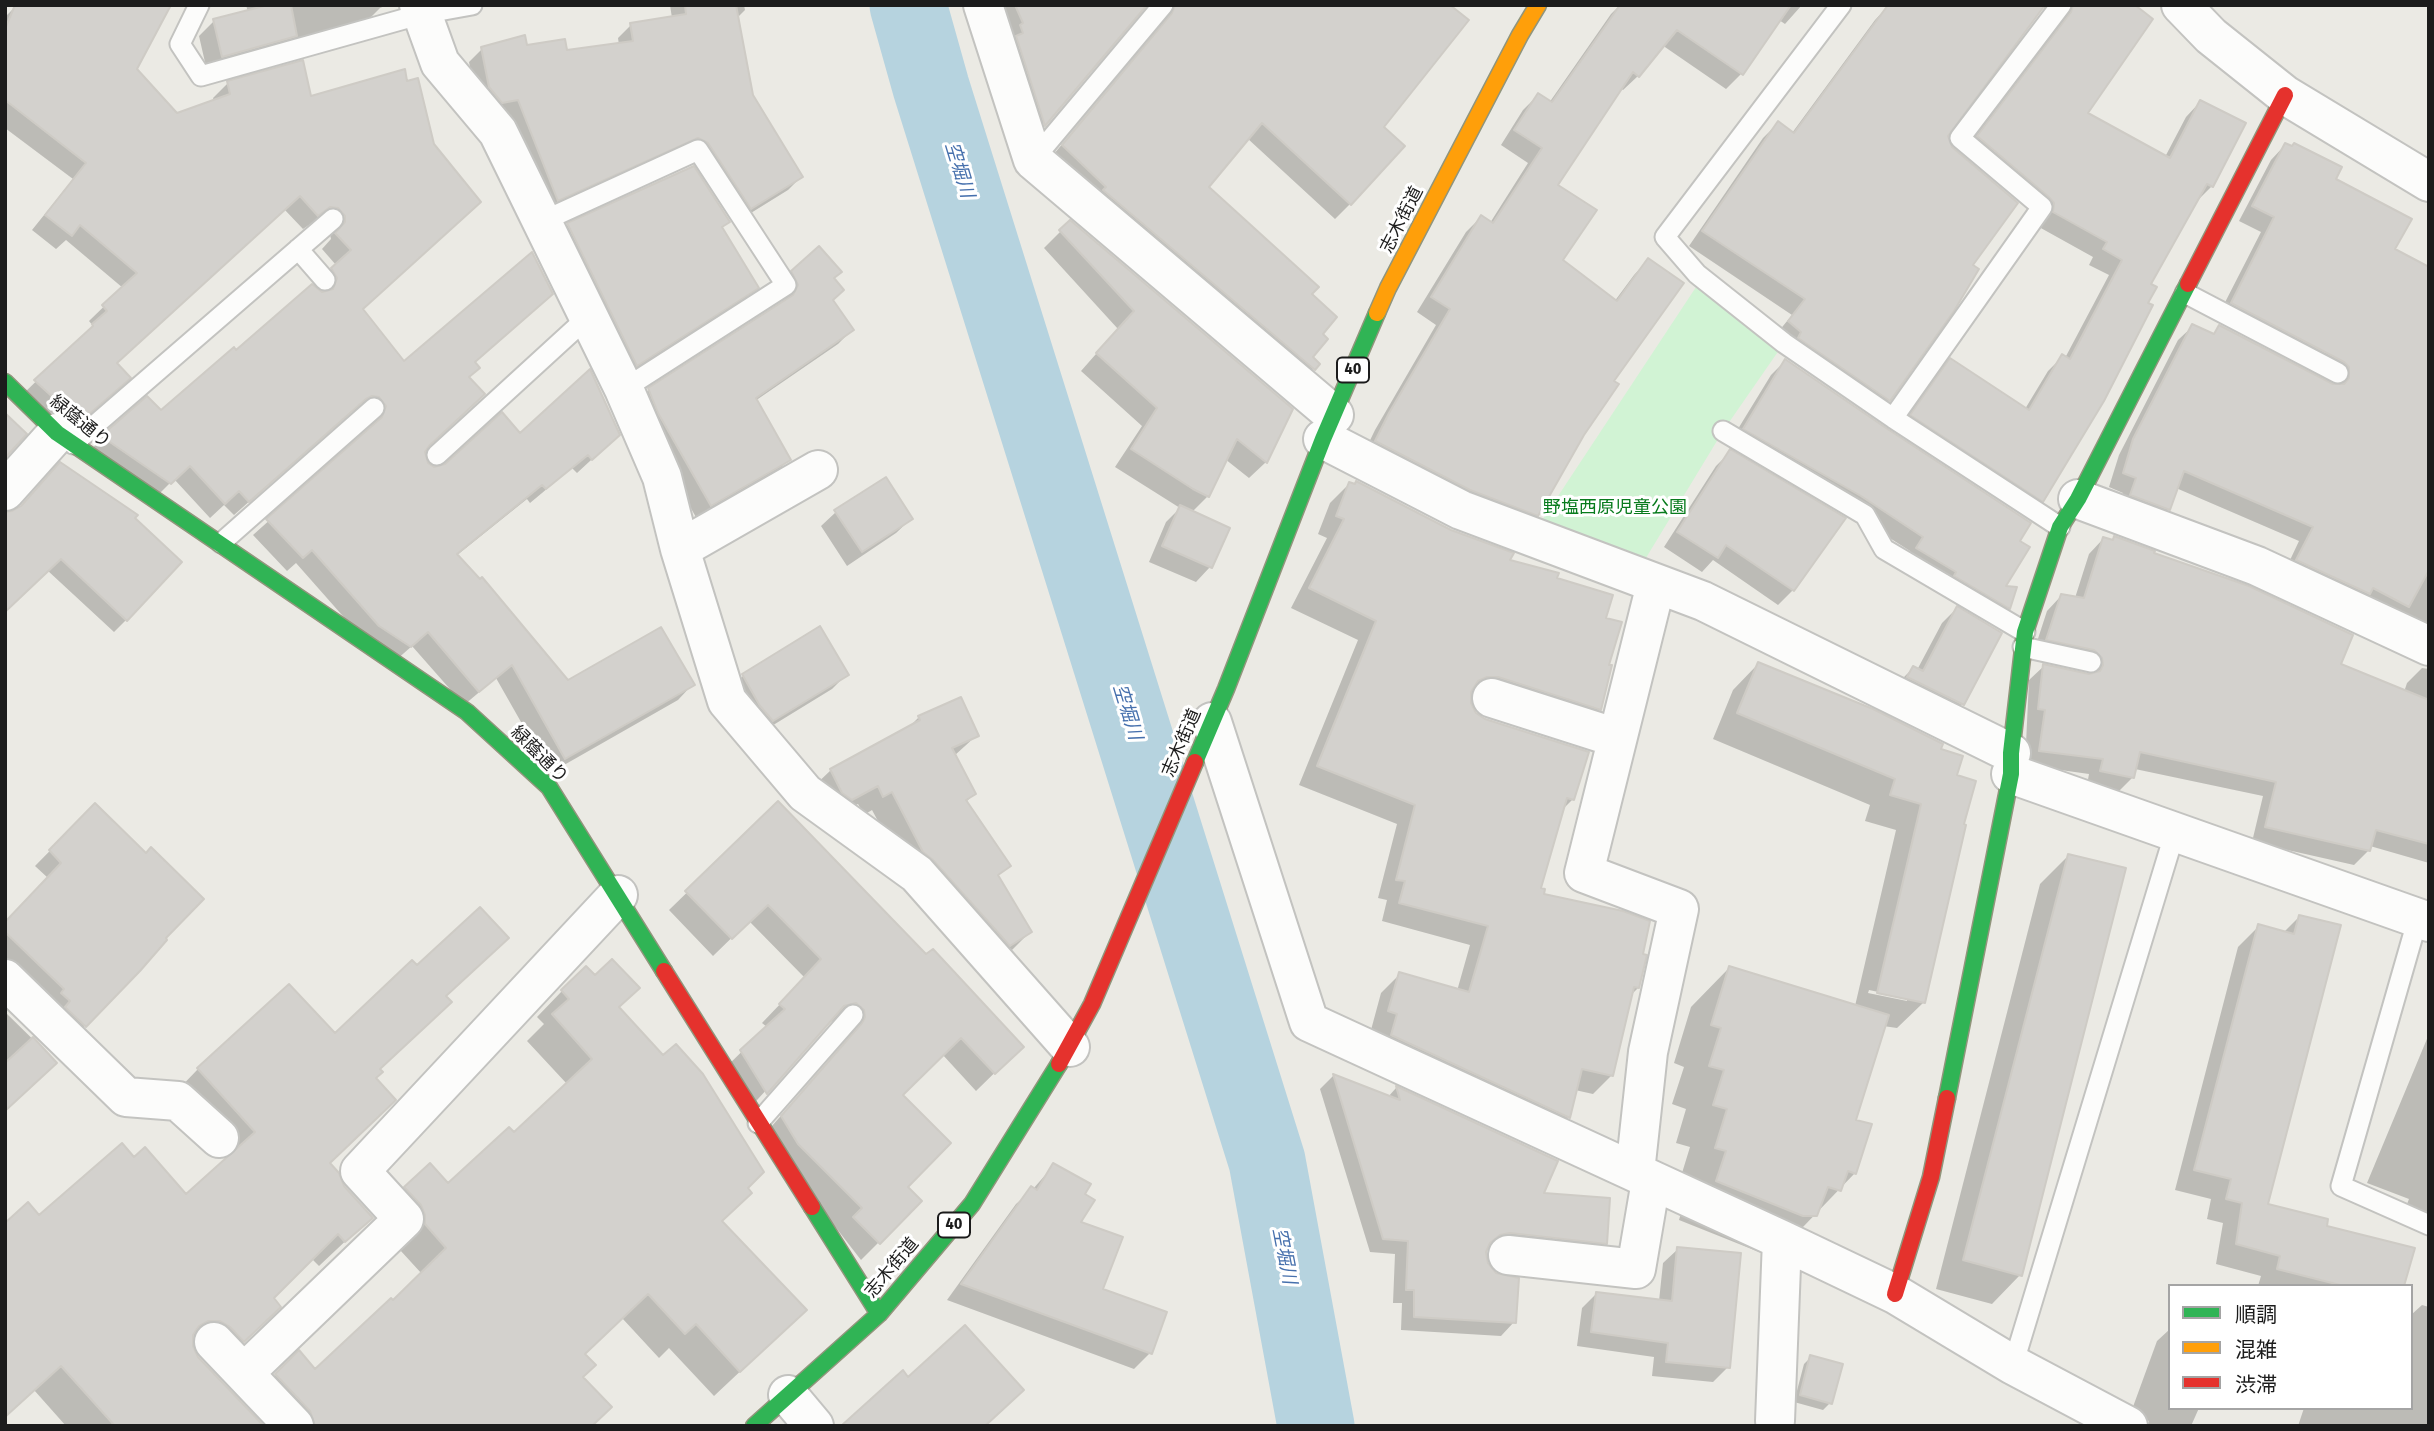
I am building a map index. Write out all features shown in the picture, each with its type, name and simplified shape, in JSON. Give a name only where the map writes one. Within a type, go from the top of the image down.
[{"type":"street","points":[[983,5],[1033,160],[1328,427],[1461,510],[1703,601],[2011,764],[2175,832],[2423,920]]},
{"type":"street","name":"志木街道","points":[[754,1426],[879,1314],[972,1204],[1070,1046],[1101,983],[1206,735],[1328,427],[1388,288],[1538,5]]},
{"type":"street","points":[[2181,5],[2211,36],[2285,95],[2429,181]]},
{"type":"street","points":[[421,10],[440,63],[498,132],[624,389],[662,477],[680,549],[727,701],[805,793],[917,874],[1070,1046]]},
{"type":"street","points":[[1895,1294],[1931,1177],[2011,764],[2024,640],[2069,513],[2285,95]]},
{"type":"street","name":"緑蔭通り","points":[[5,382],[65,438],[467,712],[549,787],[879,1314]]},
{"type":"street","points":[[5,491],[65,438]]},
{"type":"street","points":[[680,549],[818,470]]},
{"type":"street","points":[[2069,513],[2257,566],[2424,633]]},
{"type":"street","points":[[1508,1255],[1636,1269],[1648,1052],[1679,909],[1584,873],[1656,584]]},
{"type":"street","points":[[1492,698],[1617,738]]},
{"type":"street","points":[[1206,735],[1309,1022],[1895,1294],[2013,1365],[2128,1426]]},
{"type":"street","points":[[245,1372],[404,1219],[360,1171],[618,895]]},
{"type":"street","points":[[5,979],[126,1097],[178,1101],[219,1138]]},
{"type":"street","points":[[1775,1423],[1782,1240]]},
{"type":"street","points":[[214,1342],[294,1426]]},
{"type":"street","points":[[788,1395],[814,1426]]},
{"type":"lane","points":[[199,5],[180,44],[201,76],[421,10],[472,5]]},
{"type":"lane","points":[[1033,160],[1163,5]]},
{"type":"lane","points":[[1841,5],[1665,237],[1697,274],[1784,342],[1893,418],[2069,513]]},
{"type":"lane","points":[[1893,418],[2042,207],[1960,138],[2061,5]]},
{"type":"lane","points":[[543,221],[698,150],[786,285],[624,389]]},
{"type":"lane","points":[[65,438],[333,219]]},
{"type":"lane","points":[[298,249],[325,280]]},
{"type":"lane","points":[[2185,293],[2339,373]]},
{"type":"lane","points":[[437,455],[589,316]]},
{"type":"lane","points":[[220,544],[374,408]]},
{"type":"lane","points":[[1724,431],[1865,515],[1884,549],[2024,640],[2091,662]]},
{"type":"lane","points":[[2013,1365],[2175,832]]},
{"type":"lane","points":[[2423,920],[2341,1186],[2429,1225]]},
{"type":"lane","points":[[758,1124],[853,1015]]},
{"type":"green space","name":"野塩西原児童公園","points":[[1702,278],[1784,343],[1723,431],[1635,576],[1531,537]]},
{"type":"building","points":[[15,5],[171,5],[137,69],[177,113],[230,94],[227,81],[303,60],[311,96],[405,69],[407,81],[418,78],[434,144],[481,202],[363,309],[404,361],[532,252],[553,294],[475,362],[480,368],[469,377],[485,394],[429,446],[425,452],[428,463],[434,467],[445,464],[502,412],[520,433],[590,369],[620,435],[592,460],[588,455],[546,489],[542,485],[457,554],[480,579],[482,577],[568,680],[661,627],[695,685],[565,759],[512,665],[479,692],[428,632],[411,647],[379,626],[312,550],[303,558],[266,519],[382,417],[386,406],[379,397],[366,399],[249,502],[239,491],[225,504],[190,466],[171,484],[101,436],[147,396],[161,410],[312,284],[322,292],[333,289],[337,278],[331,268],[351,250],[335,233],[345,222],[345,216],[338,208],[330,207],[318,216],[300,196],[117,363],[131,378],[80,422],[34,380],[93,326],[107,311],[102,305],[137,273],[80,225],[72,236],[45,215],[86,163],[5,100],[5,29]]},
{"type":"building","points":[[268,5],[291,5],[297,36],[222,57],[213,19]]},
{"type":"building","points":[[685,5],[736,5],[753,95],[803,177],[751,209],[708,143],[698,138],[558,201],[518,100],[502,103],[489,87],[481,47],[525,35],[527,45],[565,39],[567,50],[633,41],[630,23],[686,14]]},
{"type":"building","points":[[1015,5],[1147,5],[1045,126],[1016,36],[1023,33],[1020,25],[1023,23]]},
{"type":"building","points":[[1175,5],[1450,5],[1469,20],[1384,127],[1405,146],[1351,205],[1262,123],[1209,187],[1319,287],[1312,294],[1337,317],[1323,334],[1328,339],[1313,357],[1320,364],[1315,370],[1103,190],[1106,187],[1062,145],[1172,13]]},
{"type":"building","points":[[1620,5],[1791,5],[1743,75],[1677,30],[1639,77],[1633,72],[1558,185],[1597,210],[1563,260],[1617,301],[1648,258],[1684,283],[1614,381],[1619,384],[1584,435],[1538,516],[1470,490],[1375,441],[1450,309],[1431,297],[1481,215],[1493,223],[1542,148],[1514,130],[1538,93],[1552,102]]},
{"type":"building","points":[[1888,5],[2045,5],[1948,136],[1952,147],[2018,203],[1973,265],[1979,269],[1954,311],[1890,401],[1798,338],[1801,332],[1788,321],[1805,299],[1702,231],[1778,121],[1794,133]]},
{"type":"building","points":[[2073,5],[2135,5],[2153,19],[2088,113],[2170,158],[2200,100],[2246,123],[2213,187],[2207,184],[2151,284],[2157,287],[2148,303],[2153,305],[2104,401],[2043,502],[1910,415],[1950,358],[2029,410],[2062,354],[2070,359],[2122,260],[2103,249],[2107,242],[2053,212],[2054,203],[2050,198],[1977,136],[2071,12]]},
{"type":"building","points":[[2285,143],[2292,146],[2294,143],[2342,167],[2336,179],[2412,219],[2395,249],[2429,267],[2429,570],[2409,607],[2373,588],[2370,594],[2296,560],[2313,527],[2184,471],[2170,510],[2130,495],[2136,478],[2123,473],[2133,439],[2192,324],[2214,334],[2219,325],[2333,384],[2344,384],[2349,378],[2349,367],[2344,362],[2231,303],[2274,217],[2252,206]]},
{"type":"building","points":[[694,166],[730,222],[722,227],[759,288],[637,366],[567,223]]},
{"type":"building","points":[[1070,220],[1293,409],[1267,463],[1237,439],[1209,497],[1131,449],[1157,408],[1096,353],[1134,311],[1059,230]]},
{"type":"building","points":[[819,246],[842,272],[834,278],[844,290],[833,300],[854,330],[756,398],[791,460],[711,506],[658,413],[648,388],[793,295],[798,285],[791,271]]},
{"type":"building","points":[[1785,359],[2031,523],[2020,541],[2030,547],[2006,586],[2017,587],[2010,609],[1954,576],[1956,572],[1916,548],[1923,537],[1861,496],[1743,429]]},
{"type":"building","points":[[5,413],[27,434],[5,458]]},
{"type":"building","points":[[1730,449],[1846,518],[1794,591],[1726,545],[1718,558],[1677,532]]},
{"type":"building","points":[[60,462],[138,515],[135,518],[182,562],[127,621],[61,559],[5,612],[5,512],[21,506]]},
{"type":"building","points":[[886,477],[913,519],[862,552],[834,510]]},
{"type":"building","points":[[1356,481],[1451,530],[1514,553],[1510,560],[1559,573],[1557,578],[1613,595],[1606,618],[1622,622],[1609,665],[1612,665],[1601,710],[1498,677],[1487,677],[1478,681],[1471,692],[1471,703],[1476,713],[1485,719],[1589,752],[1574,800],[1567,798],[1541,888],[1545,889],[1544,894],[1623,911],[1650,921],[1643,954],[1647,955],[1639,988],[1634,987],[1613,1076],[1582,1069],[1570,1118],[1391,1035],[1397,1014],[1388,1011],[1399,972],[1469,992],[1488,926],[1399,903],[1405,881],[1396,880],[1415,805],[1317,766],[1376,621],[1309,588],[1344,519],[1336,516],[1349,482],[1355,484]]},
{"type":"building","points":[[1180,505],[1230,528],[1212,568],[1162,546]]},
{"type":"building","points":[[2114,536],[2249,586],[2353,635],[2341,664],[2429,700],[2429,844],[2376,830],[2370,851],[2265,827],[2276,782],[2140,752],[2134,778],[2100,771],[2103,759],[2039,751],[2045,710],[2038,709],[2043,664],[2089,674],[2100,671],[2103,665],[2102,658],[2094,650],[2046,640],[2061,594],[2084,598],[2103,537],[2113,540]]},
{"type":"building","points":[[1957,606],[2002,633],[1964,705],[1907,677],[1913,666],[1923,671]]},
{"type":"building","points":[[820,626],[849,675],[773,721],[760,706],[742,674]]},
{"type":"building","points":[[1758,662],[1873,709],[1943,744],[1941,749],[1963,756],[1957,775],[1976,781],[1925,1003],[1877,993],[1921,804],[1890,795],[1895,779],[1737,713]]},
{"type":"building","points":[[961,697],[979,736],[952,748],[976,794],[966,800],[1011,866],[998,875],[1032,932],[1010,946],[923,852],[892,792],[883,797],[878,786],[852,800],[842,793],[830,769],[920,720],[918,716]]},
{"type":"building","points":[[778,801],[926,954],[933,949],[1024,1047],[995,1074],[961,1038],[903,1095],[951,1143],[908,1187],[922,1201],[880,1244],[853,1217],[862,1208],[798,1144],[781,1116],[862,1023],[864,1010],[856,1003],[844,1006],[767,1094],[740,1050],[785,1009],[779,1004],[821,959],[768,905],[732,939],[685,891]]},
{"type":"building","points":[[95,803],[146,853],[151,847],[204,899],[86,1027],[65,1007],[70,1001],[61,993],[64,989],[5,932],[5,922],[61,863],[49,850]]},
{"type":"building","points":[[2068,854],[2126,868],[2022,1276],[1963,1260]]},
{"type":"building","points":[[480,907],[509,938],[446,996],[452,1002],[380,1069],[383,1072],[376,1078],[396,1100],[330,1163],[339,1173],[344,1186],[373,1218],[345,1242],[338,1234],[274,1298],[281,1307],[244,1342],[220,1321],[208,1321],[199,1326],[193,1335],[193,1346],[198,1357],[264,1426],[115,1426],[61,1366],[5,1417],[5,1223],[28,1202],[39,1215],[122,1143],[134,1157],[145,1147],[186,1194],[255,1132],[197,1068],[289,984],[335,1033],[412,960],[417,965]]},
{"type":"building","points":[[2299,915],[2341,925],[2268,1204],[2328,1219],[2327,1226],[2415,1248],[2405,1284],[2336,1284],[2277,1269],[2280,1256],[2236,1244],[2242,1203],[2226,1199],[2231,1179],[2194,1170],[2258,924],[2294,934]]},
{"type":"building","points":[[612,959],[640,988],[619,1007],[663,1055],[676,1044],[703,1074],[764,1172],[748,1188],[752,1193],[722,1221],[807,1310],[740,1372],[696,1324],[685,1334],[648,1294],[585,1354],[596,1365],[583,1377],[612,1407],[592,1426],[315,1426],[310,1411],[275,1374],[299,1350],[315,1369],[391,1298],[393,1300],[446,1248],[425,1224],[421,1205],[404,1187],[430,1163],[448,1183],[509,1127],[514,1132],[592,1059],[552,1014],[569,999],[561,990],[586,966],[595,975]]},
{"type":"building","points":[[1729,966],[1889,1015],[1856,1120],[1872,1124],[1856,1174],[1848,1171],[1841,1191],[1828,1187],[1817,1216],[1803,1216],[1716,1181],[1726,1151],[1715,1148],[1727,1109],[1713,1105],[1724,1070],[1709,1066],[1721,1028],[1711,1025]]},
{"type":"building","points":[[33,1037],[57,1063],[5,1111],[5,1063]]},
{"type":"building","points":[[1333,1074],[1400,1100],[1396,1086],[1558,1161],[1544,1193],[1610,1198],[1607,1244],[1510,1233],[1500,1235],[1490,1243],[1486,1252],[1488,1263],[1496,1273],[1519,1278],[1516,1323],[1414,1317],[1414,1290],[1406,1290],[1408,1241],[1383,1239]]},
{"type":"building","points":[[1053,1163],[1091,1184],[1085,1194],[1095,1200],[1081,1222],[1123,1237],[1103,1289],[1167,1312],[1152,1354],[961,1284],[1031,1186],[1037,1190]]},
{"type":"building","points":[[1677,1247],[1741,1253],[1730,1368],[1666,1362],[1668,1343],[1591,1332],[1596,1292],[1672,1301]]},
{"type":"building","points":[[965,1325],[1024,1390],[985,1426],[841,1426],[903,1370],[908,1377]]},
{"type":"building","points":[[1810,1355],[1843,1364],[1832,1404],[1800,1395]]},
{"type":"waterway","name":"空堀川","points":[[908,5],[931,87],[1267,1161],[1316,1426]]},
{"type":"traffic: fast","points":[[1947,1098],[2011,774],[2025,632],[2060,527],[2078,499],[2188,284]]},
{"type":"traffic: fast","points":[[1195,762],[1323,439],[1377,313]]},
{"type":"traffic: fast","points":[[5,382],[57,433],[467,712],[549,787],[664,971]]},
{"type":"traffic: fast","points":[[754,1426],[879,1314],[972,1204],[1059,1064]]},
{"type":"traffic: fast","points":[[812,1207],[879,1314]]},
{"type":"traffic: slow","points":[[1377,313],[1538,5]]},
{"type":"traffic: jam","points":[[2188,284],[2285,95]]},
{"type":"traffic: jam","points":[[1059,1064],[1092,1004],[1195,762]]},
{"type":"traffic: jam","points":[[664,971],[812,1207]]},
{"type":"traffic: jam","points":[[1895,1294],[1931,1177],[1947,1098]]}]
